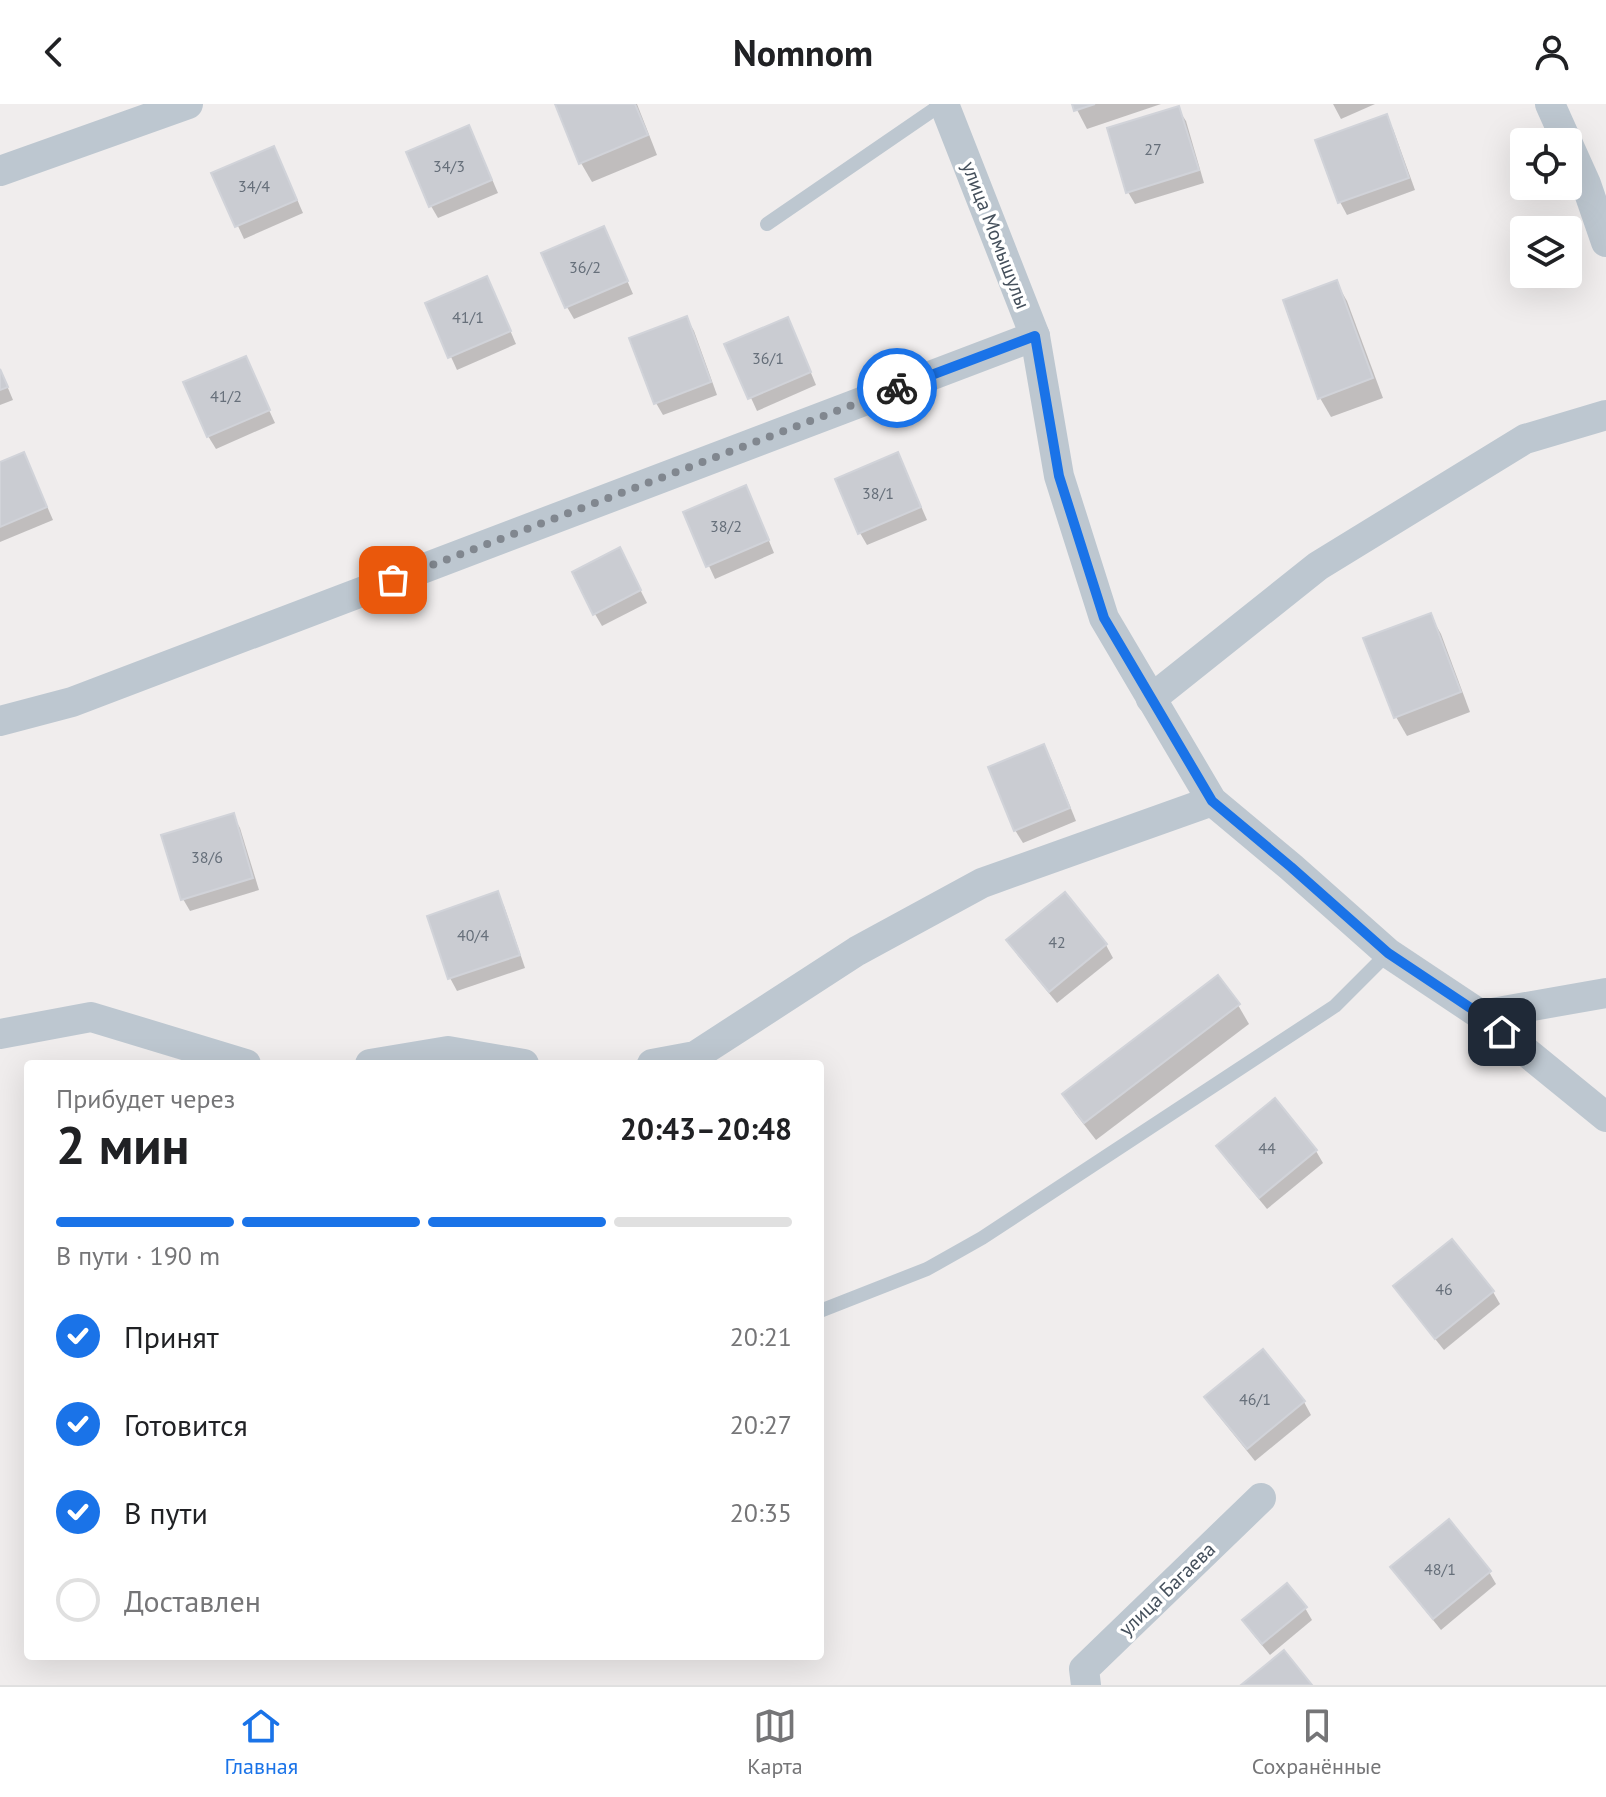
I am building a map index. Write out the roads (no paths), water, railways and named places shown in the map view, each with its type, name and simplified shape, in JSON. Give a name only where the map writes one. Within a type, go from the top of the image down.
[{"type":"street","points":[[0,171],[188,104]]},
{"type":"street","name":"улица Момышулы","points":[[943,104],[1035,336],[1059,476],[1104,618],[1212,801],[1388,953],[1481,1015],[1606,1117]]},
{"type":"street","points":[[1550,104],[1561,128]]},
{"type":"street","points":[[1582,162],[1596,181],[1606,242]]},
{"type":"street","points":[[0,721],[72,702],[1035,336]]},
{"type":"street","points":[[1151,699],[1318,566],[1525,439],[1606,415]]},
{"type":"street","points":[[674,1060],[695,1056],[857,951],[982,883],[1212,801]]},
{"type":"street","points":[[1481,1015],[1606,993]]},
{"type":"street","points":[[0,1034],[91,1017],[233,1060]]},
{"type":"street","points":[[394,1060],[448,1051],[500,1060]]},
{"type":"street","name":"улица Багаева","points":[[1086,1685],[1084,1669],[1261,1498]]},
{"type":"lane","points":[[767,224],[943,104]]},
{"type":"lane","points":[[824,1309],[927,1269],[982,1238],[1335,1006],[1388,953]]}]
